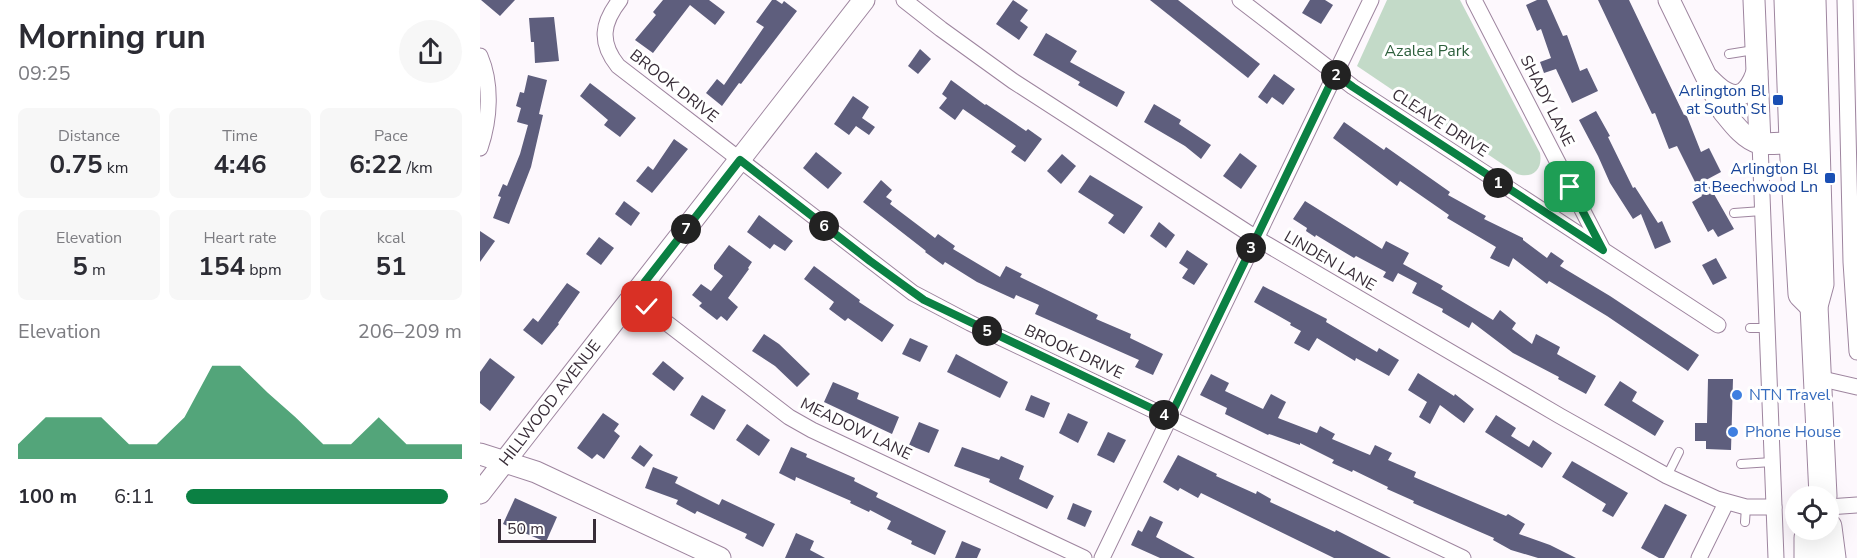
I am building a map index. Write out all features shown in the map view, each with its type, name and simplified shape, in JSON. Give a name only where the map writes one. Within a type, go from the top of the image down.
[{"type":"highway","points":[[1788,0],[1820,284],[1814,306],[1823,486]]},
{"type":"highway","points":[[1804,141],[1812,0]]},
{"type":"highway","points":[[1808,540],[1808,558]]},
{"type":"highway","points":[[1830,540],[1832,558]]},
{"type":"street","name":"BROOK DRIVE","points":[[620,0],[609,17],[606,28],[606,46],[618,66],[870,261],[924,300],[1463,558]]},
{"type":"street","name":"HILLWOOD AVENUE","points":[[480,493],[864,0]]},
{"type":"street","name":"LINDEN LANE","points":[[904,0],[1013,81],[1256,238],[1560,416],[1667,476],[1746,514],[1774,507]]},
{"type":"street","name":"CLEAVE DRIVE","points":[[1240,0],[1335,74],[1432,140],[1718,325]]},
{"type":"street","points":[[1102,558],[1371,0]]},
{"type":"street","name":"SHADY LANE","points":[[1474,0],[1603,250]]},
{"type":"street","points":[[1669,0],[1703,72],[1728,117],[1745,134],[1760,143],[1804,141]]},
{"type":"street","points":[[1754,0],[1776,558]]},
{"type":"street","points":[[1845,0],[1853,140],[1851,262],[1857,352]]},
{"type":"street","points":[[480,56],[487,79],[488,102],[480,148]]},
{"type":"street","points":[[1703,72],[1722,92],[1733,96],[1746,93],[1757,71]]},
{"type":"street","name":"MEADOW LANE","points":[[633,297],[796,421],[1084,558]]},
{"type":"street","points":[[1818,378],[1857,387]]},
{"type":"street","points":[[480,454],[536,472],[720,558]]},
{"type":"street","points":[[1699,558],[1726,503]]},
{"type":"street","points":[[1839,506],[1857,505]]},
{"type":"lane","points":[[1729,54],[1756,50]]},
{"type":"lane","points":[[1734,213],[1762,211]]},
{"type":"lane","points":[[1750,328],[1767,328]]},
{"type":"lane","points":[[1667,476],[1679,452]]},
{"type":"lane","points":[[1741,464],[1772,462]]},
{"type":"green space","name":"Azalea Park","points":[[1387,0],[1460,0],[1540,153],[1540,164],[1536,171],[1528,175],[1517,174],[1357,66]]},
{"type":"building","points":[[481,0],[515,0],[500,16]]},
{"type":"building","points":[[663,0],[709,0],[725,12],[715,25],[690,5],[653,53],[635,40],[656,15],[653,12]]},
{"type":"building","points":[[772,0],[782,4],[784,1],[797,11],[722,106],[706,93],[717,79],[724,85],[764,27],[756,22]]},
{"type":"building","points":[[1013,0],[1028,10],[1020,21],[1028,27],[1019,40],[996,24]]},
{"type":"building","points":[[1150,0],[1178,0],[1260,64],[1248,78]]},
{"type":"building","points":[[1310,0],[1325,0],[1333,5],[1321,24],[1302,13]]},
{"type":"building","points":[[1537,0],[1547,0],[1563,36],[1567,35],[1580,71],[1587,68],[1598,91],[1572,103],[1556,69],[1544,73],[1540,62],[1551,58],[1541,29],[1537,31],[1526,5]]},
{"type":"building","points":[[1598,0],[1629,0],[1684,115],[1686,114],[1701,152],[1709,148],[1721,172],[1706,180],[1734,229],[1718,237],[1713,229],[1708,232],[1692,202],[1702,196],[1677,146],[1669,149],[1655,113],[1652,114]]},
{"type":"building","points":[[554,17],[559,61],[535,63],[529,18]]},
{"type":"building","points":[[1046,33],[1077,51],[1070,62],[1125,92],[1117,107],[1078,85],[1080,82],[1033,55]]},
{"type":"building","points":[[920,49],[931,59],[918,74],[908,66]]},
{"type":"building","points":[[1274,74],[1295,89],[1283,105],[1272,97],[1267,104],[1258,97]]},
{"type":"building","points":[[528,75],[547,80],[539,114],[543,115],[531,167],[509,224],[493,218],[501,197],[498,196],[503,184],[507,186],[520,154],[528,125],[517,122],[521,108],[516,106],[520,92],[524,93]]},
{"type":"building","points":[[951,80],[985,105],[1042,139],[1025,162],[1011,152],[1016,146],[963,109],[955,120],[939,108],[947,98],[942,94]]},
{"type":"building","points":[[590,83],[636,118],[620,137],[604,125],[608,120],[580,96]]},
{"type":"building","points":[[853,96],[869,107],[862,118],[875,127],[869,135],[856,126],[849,135],[834,124]]},
{"type":"building","points":[[1154,104],[1181,120],[1179,124],[1211,145],[1201,159],[1185,146],[1144,122]]},
{"type":"building","points":[[1596,111],[1633,188],[1635,187],[1658,223],[1662,221],[1671,242],[1655,249],[1641,214],[1633,219],[1610,183],[1579,120]]},
{"type":"building","points":[[1344,122],[1384,150],[1386,147],[1450,192],[1448,195],[1486,216],[1484,219],[1523,238],[1547,258],[1551,252],[1564,261],[1560,266],[1699,355],[1688,371],[1607,316],[1549,281],[1547,284],[1513,258],[1509,267],[1490,258],[1496,247],[1447,218],[1449,215],[1400,181],[1397,186],[1333,138]]},
{"type":"building","points":[[674,139],[688,149],[652,193],[636,181],[648,166],[653,170]]},
{"type":"building","points":[[816,152],[842,173],[828,189],[803,168]]},
{"type":"building","points":[[1240,153],[1257,166],[1241,189],[1223,176]]},
{"type":"building","points":[[1062,154],[1076,166],[1061,184],[1047,171]]},
{"type":"building","points":[[1090,175],[1143,207],[1124,234],[1108,223],[1114,215],[1078,192]]},
{"type":"building","points":[[881,180],[892,190],[886,197],[892,201],[890,204],[935,238],[938,234],[955,246],[953,249],[1000,277],[1006,266],[1022,274],[1020,277],[1098,315],[1096,319],[1131,334],[1130,338],[1163,354],[1153,375],[1135,367],[1139,360],[1035,314],[1039,305],[1016,295],[1014,299],[977,282],[945,262],[943,265],[863,202]]},
{"type":"building","points":[[624,201],[640,213],[631,226],[615,214]]},
{"type":"building","points":[[1305,201],[1382,249],[1386,241],[1409,253],[1403,264],[1443,286],[1441,289],[1493,320],[1500,310],[1516,323],[1512,329],[1532,344],[1536,334],[1560,347],[1557,354],[1596,376],[1586,394],[1513,353],[1472,322],[1469,328],[1442,312],[1443,309],[1412,293],[1417,283],[1398,273],[1393,282],[1383,277],[1386,272],[1356,256],[1354,258],[1306,231],[1307,228],[1293,219]]},
{"type":"building","points":[[759,215],[793,241],[785,251],[774,244],[770,249],[747,232]]},
{"type":"building","points":[[1159,222],[1175,235],[1166,248],[1150,236]]},
{"type":"building","points":[[480,231],[495,241],[480,262]]},
{"type":"building","points":[[599,237],[614,248],[601,265],[586,254]]},
{"type":"building","points":[[729,245],[752,262],[728,298],[738,307],[727,321],[721,316],[717,320],[699,306],[702,303],[692,295],[701,284],[711,291],[723,276],[714,269],[714,265]]},
{"type":"building","points":[[1187,250],[1208,264],[1194,285],[1182,278],[1188,269],[1179,263]]},
{"type":"building","points":[[1716,258],[1727,278],[1713,285],[1702,265]]},
{"type":"building","points":[[814,266],[860,300],[859,302],[894,325],[882,342],[848,318],[845,321],[829,309],[834,302],[804,279]]},
{"type":"building","points":[[567,283],[580,292],[542,345],[523,330],[533,318],[538,322]]},
{"type":"building","points":[[1263,286],[1327,319],[1326,322],[1377,352],[1379,348],[1399,360],[1389,376],[1356,358],[1355,361],[1317,338],[1309,351],[1294,343],[1301,331],[1254,302]]},
{"type":"building","points":[[764,334],[779,344],[810,374],[797,387],[775,366],[752,351]]},
{"type":"building","points":[[910,338],[928,346],[920,362],[902,354]]},
{"type":"building","points":[[956,354],[1008,382],[1000,398],[947,372]]},
{"type":"building","points":[[490,358],[515,377],[490,411],[480,403],[480,372]]},
{"type":"building","points":[[663,361],[684,378],[674,391],[652,374]]},
{"type":"building","points":[[1418,373],[1454,396],[1455,394],[1474,409],[1464,423],[1440,405],[1430,424],[1419,417],[1427,402],[1408,390]]},
{"type":"building","points":[[1211,374],[1229,383],[1225,391],[1263,409],[1271,394],[1286,402],[1278,418],[1317,433],[1320,426],[1335,434],[1332,439],[1370,455],[1375,445],[1392,453],[1388,460],[1416,472],[1414,477],[1506,516],[1508,514],[1525,524],[1519,534],[1550,545],[1576,558],[1538,558],[1511,550],[1493,540],[1494,538],[1413,503],[1414,501],[1353,470],[1352,472],[1332,463],[1334,460],[1300,443],[1300,445],[1268,435],[1225,414],[1227,408],[1200,395]]},
{"type":"building","points":[[1708,379],[1733,379],[1731,450],[1706,449],[1706,441],[1695,441],[1695,423],[1707,423]]},
{"type":"building","points":[[1620,381],[1637,392],[1632,401],[1664,421],[1655,436],[1604,405]]},
{"type":"building","points":[[833,382],[859,393],[857,399],[899,417],[892,434],[824,402]]},
{"type":"building","points":[[702,395],[726,410],[714,430],[690,415]]},
{"type":"building","points":[[1031,395],[1050,403],[1044,418],[1025,410]]},
{"type":"building","points":[[603,413],[619,424],[614,431],[620,436],[604,459],[597,454],[592,459],[577,448]]},
{"type":"building","points":[[1068,413],[1088,422],[1078,443],[1059,433]]},
{"type":"building","points":[[1496,415],[1516,428],[1511,436],[1529,447],[1533,440],[1552,453],[1542,468],[1485,432]]},
{"type":"building","points":[[919,422],[939,430],[929,453],[909,445]]},
{"type":"building","points":[[747,424],[770,440],[759,456],[736,440]]},
{"type":"building","points":[[1108,432],[1126,440],[1114,463],[1097,455]]},
{"type":"building","points":[[640,445],[653,455],[644,467],[631,458]]},
{"type":"building","points":[[791,447],[807,454],[806,457],[855,478],[854,481],[878,493],[876,497],[946,531],[935,555],[887,529],[891,521],[796,477],[795,481],[779,473]]},
{"type":"building","points":[[962,447],[999,460],[1001,456],[1024,466],[1019,479],[1054,496],[1047,509],[989,482],[990,479],[954,466]]},
{"type":"building","points":[[1178,455],[1217,474],[1216,476],[1256,494],[1257,491],[1271,499],[1270,502],[1335,532],[1336,530],[1391,558],[1334,558],[1201,493],[1198,498],[1180,488],[1178,491],[1163,482]]},
{"type":"building","points":[[1572,461],[1628,493],[1613,517],[1602,511],[1606,504],[1562,477]]},
{"type":"building","points":[[653,467],[678,477],[675,483],[719,505],[722,499],[775,524],[763,547],[745,538],[747,534],[697,511],[695,514],[676,504],[678,500],[645,488]]},
{"type":"building","points":[[515,498],[557,517],[546,542],[503,524]]},
{"type":"building","points":[[1073,503],[1092,511],[1085,527],[1067,519]]},
{"type":"building","points":[[1665,504],[1687,515],[1664,558],[1659,558],[1641,548]]},
{"type":"building","points":[[1150,516],[1163,522],[1156,537],[1195,558],[1160,558],[1131,545],[1138,530],[1142,532]]},
{"type":"building","points":[[796,533],[814,541],[810,550],[825,558],[785,558]]},
{"type":"building","points":[[962,541],[981,549],[977,558],[955,558]]},
{"type":"place","name":"Arlington Bl at South St","points":[[1778,100]]},
{"type":"place","name":"Arlington Bl at Beechwood Ln","points":[[1830,178]]},
{"type":"place","name":"NTN Travel","points":[[1737,395]]},
{"type":"place","name":"Phone House","points":[[1733,432]]},
{"type":"route","points":[[647,307],[633,297],[740,160],[924,300],[1170,417],[1335,74],[1554,220],[1603,250],[1570,187]]}]
